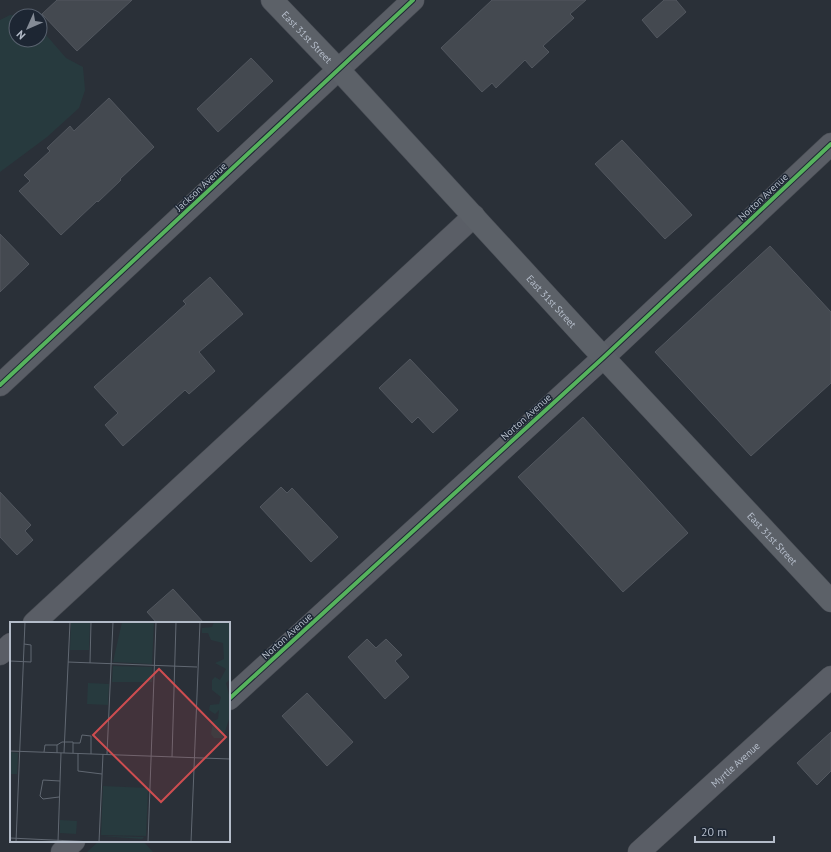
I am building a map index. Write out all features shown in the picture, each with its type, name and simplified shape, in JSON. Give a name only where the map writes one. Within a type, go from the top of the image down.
[{"type":"main road","name":"East 31st Street","points":[[272,0],[339,70],[831,601]]},
{"type":"street","name":"Jackson Avenue","points":[[0,385],[413,0]]},
{"type":"street","name":"Norton Avenue","points":[[230,698],[604,357],[831,144]]},
{"type":"street","points":[[35,622],[474,216]]},
{"type":"street","points":[[0,654],[10,645]]},
{"type":"street","name":"Myrtle Avenue","points":[[639,852],[831,677]]},
{"type":"street","points":[[62,852],[73,842]]},
{"type":"green space","points":[[8,16],[8,48],[48,48],[48,37],[66,58],[83,67],[85,90],[79,108],[47,137],[0,172],[0,20]]},
{"type":"green space","points":[[98,842],[144,842],[153,852],[87,852]]},
{"type":"building","points":[[57,0],[132,0],[77,51],[48,20],[48,8]]},
{"type":"building","points":[[492,0],[586,0],[570,14],[574,18],[543,46],[549,52],[532,68],[525,60],[496,88],[492,83],[482,92],[441,48]]},
{"type":"building","points":[[664,0],[676,0],[686,12],[657,38],[642,20]]},
{"type":"building","points":[[251,58],[273,81],[218,132],[197,109]]},
{"type":"building","points":[[109,98],[154,147],[98,202],[97,201],[61,235],[19,191],[30,181],[24,175],[50,151],[47,148],[70,126],[74,131]]},
{"type":"building","points":[[622,140],[692,215],[665,239],[595,164]]},
{"type":"building","points":[[0,234],[29,264],[0,292]]},
{"type":"building","points":[[770,246],[831,312],[831,383],[751,456],[655,352]]},
{"type":"building","points":[[210,277],[243,314],[199,352],[215,371],[189,394],[185,390],[123,446],[105,425],[118,413],[94,387],[186,304],[183,301]]},
{"type":"building","points":[[410,359],[458,410],[433,433],[418,417],[412,423],[379,388]]},
{"type":"building","points":[[583,417],[688,533],[623,592],[518,477]]},
{"type":"building","points":[[281,487],[287,493],[292,488],[338,537],[311,562],[260,507]]},
{"type":"building","points":[[0,492],[31,525],[25,531],[33,540],[17,555],[0,537]]},
{"type":"building","points":[[173,589],[203,622],[156,622],[147,612]]},
{"type":"building","points":[[367,639],[376,648],[386,639],[402,655],[395,661],[409,677],[385,699],[348,657]]},
{"type":"building","points":[[307,693],[353,742],[327,766],[282,716]]},
{"type":"building","points":[[831,732],[831,771],[817,785],[797,763]]},
{"type":"cycle path","points":[[0,385],[413,0]]},
{"type":"cycle path","points":[[230,698],[604,357],[831,144]]}]
